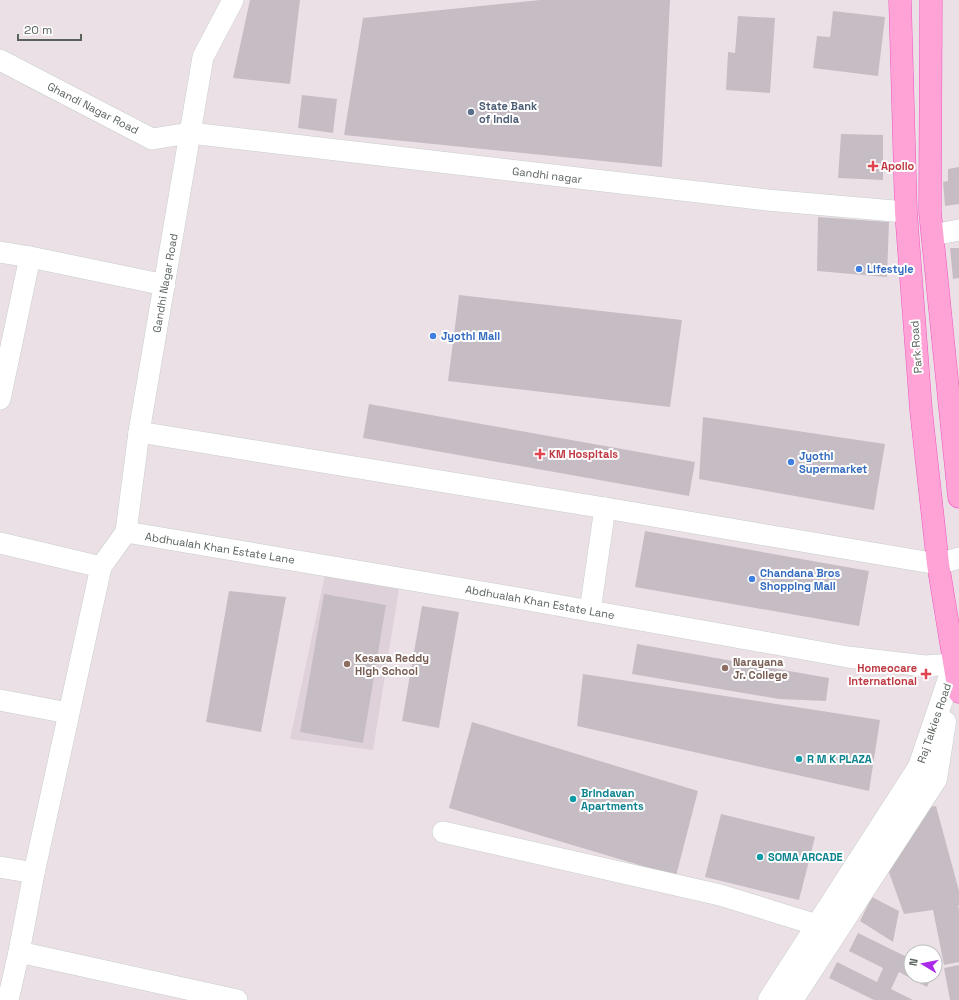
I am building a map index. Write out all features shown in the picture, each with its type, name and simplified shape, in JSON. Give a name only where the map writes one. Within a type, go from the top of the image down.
[{"type":"main road","name":"Park Road","points":[[900,0],[906,212],[921,410],[938,564],[959,692]]},
{"type":"main road","points":[[931,0],[930,212],[959,497]]},
{"type":"street","name":"Gandhi Nagar Road","points":[[126,532],[139,432],[203,57],[233,0]]},
{"type":"street","name":"Ghandi Nagar Road","points":[[0,60],[152,139],[190,133]]},
{"type":"street","name":"Gandhi nagar","points":[[190,133],[767,200],[906,212]]},
{"type":"street","points":[[933,235],[959,230]]},
{"type":"street","points":[[0,252],[164,285]]},
{"type":"street","points":[[0,399],[30,257]]},
{"type":"street","points":[[139,432],[938,564],[959,558]]},
{"type":"street","points":[[590,611],[605,508]]},
{"type":"street","points":[[8,1000],[68,714],[101,567],[126,532]]},
{"type":"street","name":"Abdhualah Khan Estate Lane","points":[[126,532],[506,596],[848,657],[925,666],[954,664]]},
{"type":"street","points":[[0,543],[101,567]]},
{"type":"street","name":"Raj Talkies Road","points":[[769,1000],[919,767],[954,664]]},
{"type":"street","name":"Raj Talkies Road","points":[[792,1000],[936,779],[954,664]]},
{"type":"street","points":[[0,700],[68,714]]},
{"type":"street","points":[[443,832],[720,895],[817,925]]},
{"type":"street","points":[[0,867],[34,874]]},
{"type":"street","points":[[19,952],[237,1000]]},
{"type":"shaded area","name":"Kesava Reddy High School","points":[[325,575],[399,589],[373,750],[290,739]]},
{"type":"building","points":[[250,0],[300,0],[290,84],[233,78]]},
{"type":"building","points":[[540,0],[670,0],[662,167],[344,135],[363,18]]},
{"type":"building","points":[[833,11],[885,17],[878,76],[813,68],[817,36],[830,37]]},
{"type":"building","points":[[738,16],[775,18],[770,93],[726,90],[728,52],[735,53]]},
{"type":"building","points":[[302,95],[337,99],[333,133],[298,128]]},
{"type":"building","points":[[841,134],[883,135],[883,180],[838,178]]},
{"type":"building","points":[[959,167],[959,204],[945,206],[943,182],[948,181],[948,169]]},
{"type":"building","points":[[818,217],[889,222],[887,277],[817,271]]},
{"type":"building","points":[[950,248],[959,248],[959,278],[953,279]]},
{"type":"building","points":[[459,295],[682,320],[670,407],[448,381]]},
{"type":"building","points":[[369,404],[695,462],[689,496],[363,438]]},
{"type":"building","name":"Jyothi Supermarket","points":[[703,417],[885,444],[874,510],[699,479]]},
{"type":"building","name":"Chandana Bros Shopping Mall","points":[[645,531],[869,571],[859,626],[635,587]]},
{"type":"building","points":[[229,591],[286,597],[261,732],[206,722]]},
{"type":"building","name":"Kesava Reddy High School","points":[[324,594],[386,605],[363,743],[300,732]]},
{"type":"building","points":[[422,606],[459,612],[439,728],[402,721]]},
{"type":"building","points":[[637,644],[829,678],[826,701],[779,699],[632,674]]},
{"type":"building","name":"R M K PLAZA","points":[[583,674],[880,720],[869,791],[577,726]]},
{"type":"building","name":"Brindavan Apartments","points":[[472,722],[698,791],[676,876],[449,808]]},
{"type":"building","points":[[936,806],[959,891],[959,962],[944,965],[943,944],[940,944],[933,910],[904,914],[887,867],[928,807]]},
{"type":"building","name":"SOMA ARCADE","points":[[721,814],[815,837],[799,900],[705,877]]},
{"type":"building","points":[[872,897],[899,911],[893,942],[860,921]]},
{"type":"building","points":[[858,933],[903,955],[903,974],[899,972],[891,989],[913,1000],[874,1000],[829,978],[837,962],[877,982],[883,968],[849,951]]},
{"type":"building","points":[[959,965],[959,1000],[950,1000],[944,968]]},
{"type":"building","points":[[921,984],[928,984],[927,987]]},
{"type":"place","name":"State Bank of India","points":[[471,112]]},
{"type":"place","name":"Apollo","points":[[873,166]]},
{"type":"place","name":"Lifestyle","points":[[859,269]]},
{"type":"place","name":"Jyothi Mall","points":[[433,336]]},
{"type":"place","name":"KM Hospitals","points":[[540,454]]},
{"type":"place","name":"Jyothi Supermarket","points":[[791,462]]},
{"type":"place","name":"Chandana Bros Shopping Mall","points":[[752,579]]},
{"type":"place","name":"Kesava Reddy High School","points":[[347,664]]},
{"type":"place","name":"Narayana Jr. College","points":[[725,668]]},
{"type":"place","name":"Homeocare International","points":[[926,674]]},
{"type":"place","name":"R M K PLAZA","points":[[799,759]]},
{"type":"place","name":"Brindavan Apartments","points":[[573,799]]},
{"type":"place","name":"SOMA ARCADE","points":[[760,857]]}]
